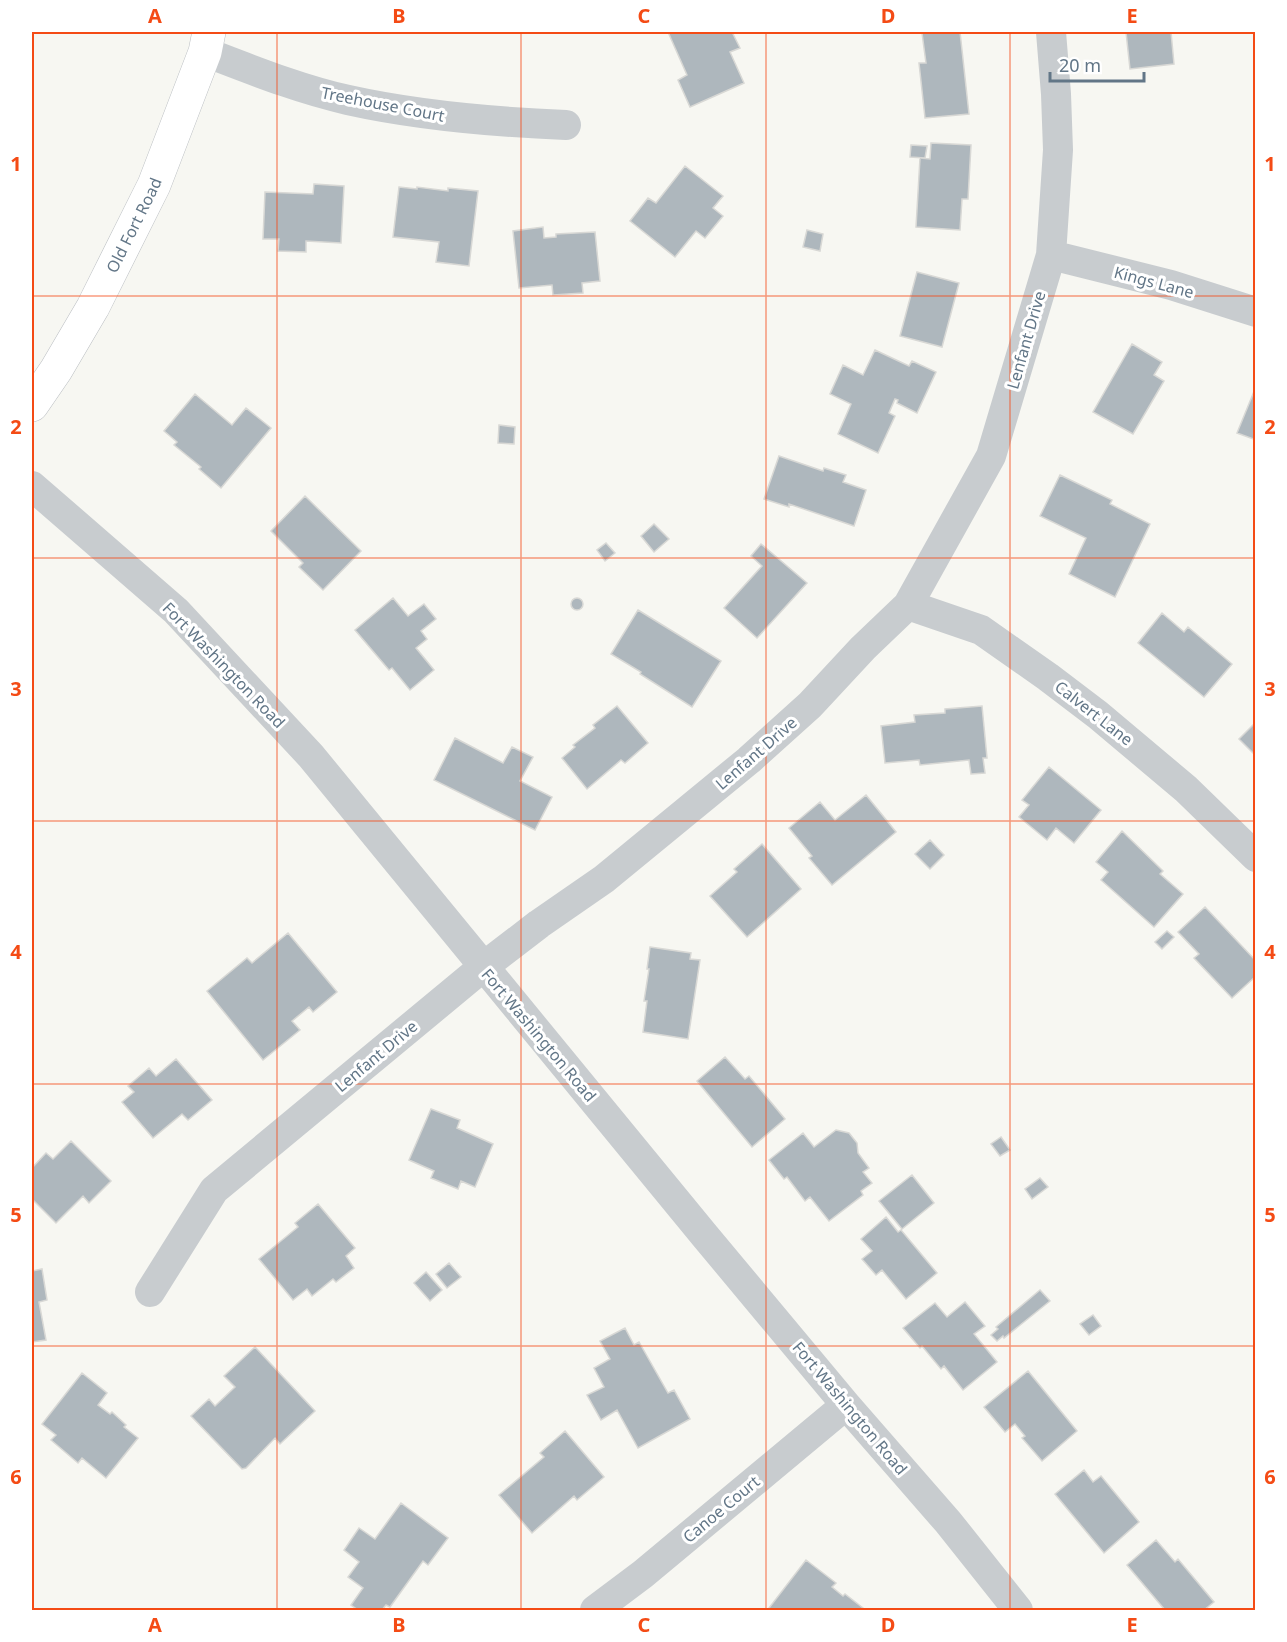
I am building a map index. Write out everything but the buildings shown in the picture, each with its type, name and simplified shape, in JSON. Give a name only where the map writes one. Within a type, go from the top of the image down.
[{"type":"main road","name":"Old Fort Road","points":[[32,405],[57,370],[93,307],[154,185],[207,42]]},
{"type":"street","name":"Lenfant Drive","points":[[150,1292],[214,1190],[483,967],[538,924],[604,879],[749,760],[810,705],[908,605],[991,456],[1051,255],[1058,150],[1051,32]]},
{"type":"street","name":"Treehouse Court","points":[[207,42],[296,86],[347,99],[459,118],[566,125]]},
{"type":"street","name":"Kings Lane","points":[[1051,255],[1171,285],[1256,312]]},
{"type":"street","name":"Fort Washington Road","points":[[32,486],[176,611],[311,756],[846,1405],[948,1522],[1018,1611]]},
{"type":"street","name":"Calvert Lane","points":[[908,605],[981,630],[1031,665],[1098,715],[1186,789],[1256,857]]},
{"type":"street","name":"Canoe Court","points":[[595,1611],[643,1574],[846,1405]]}]
